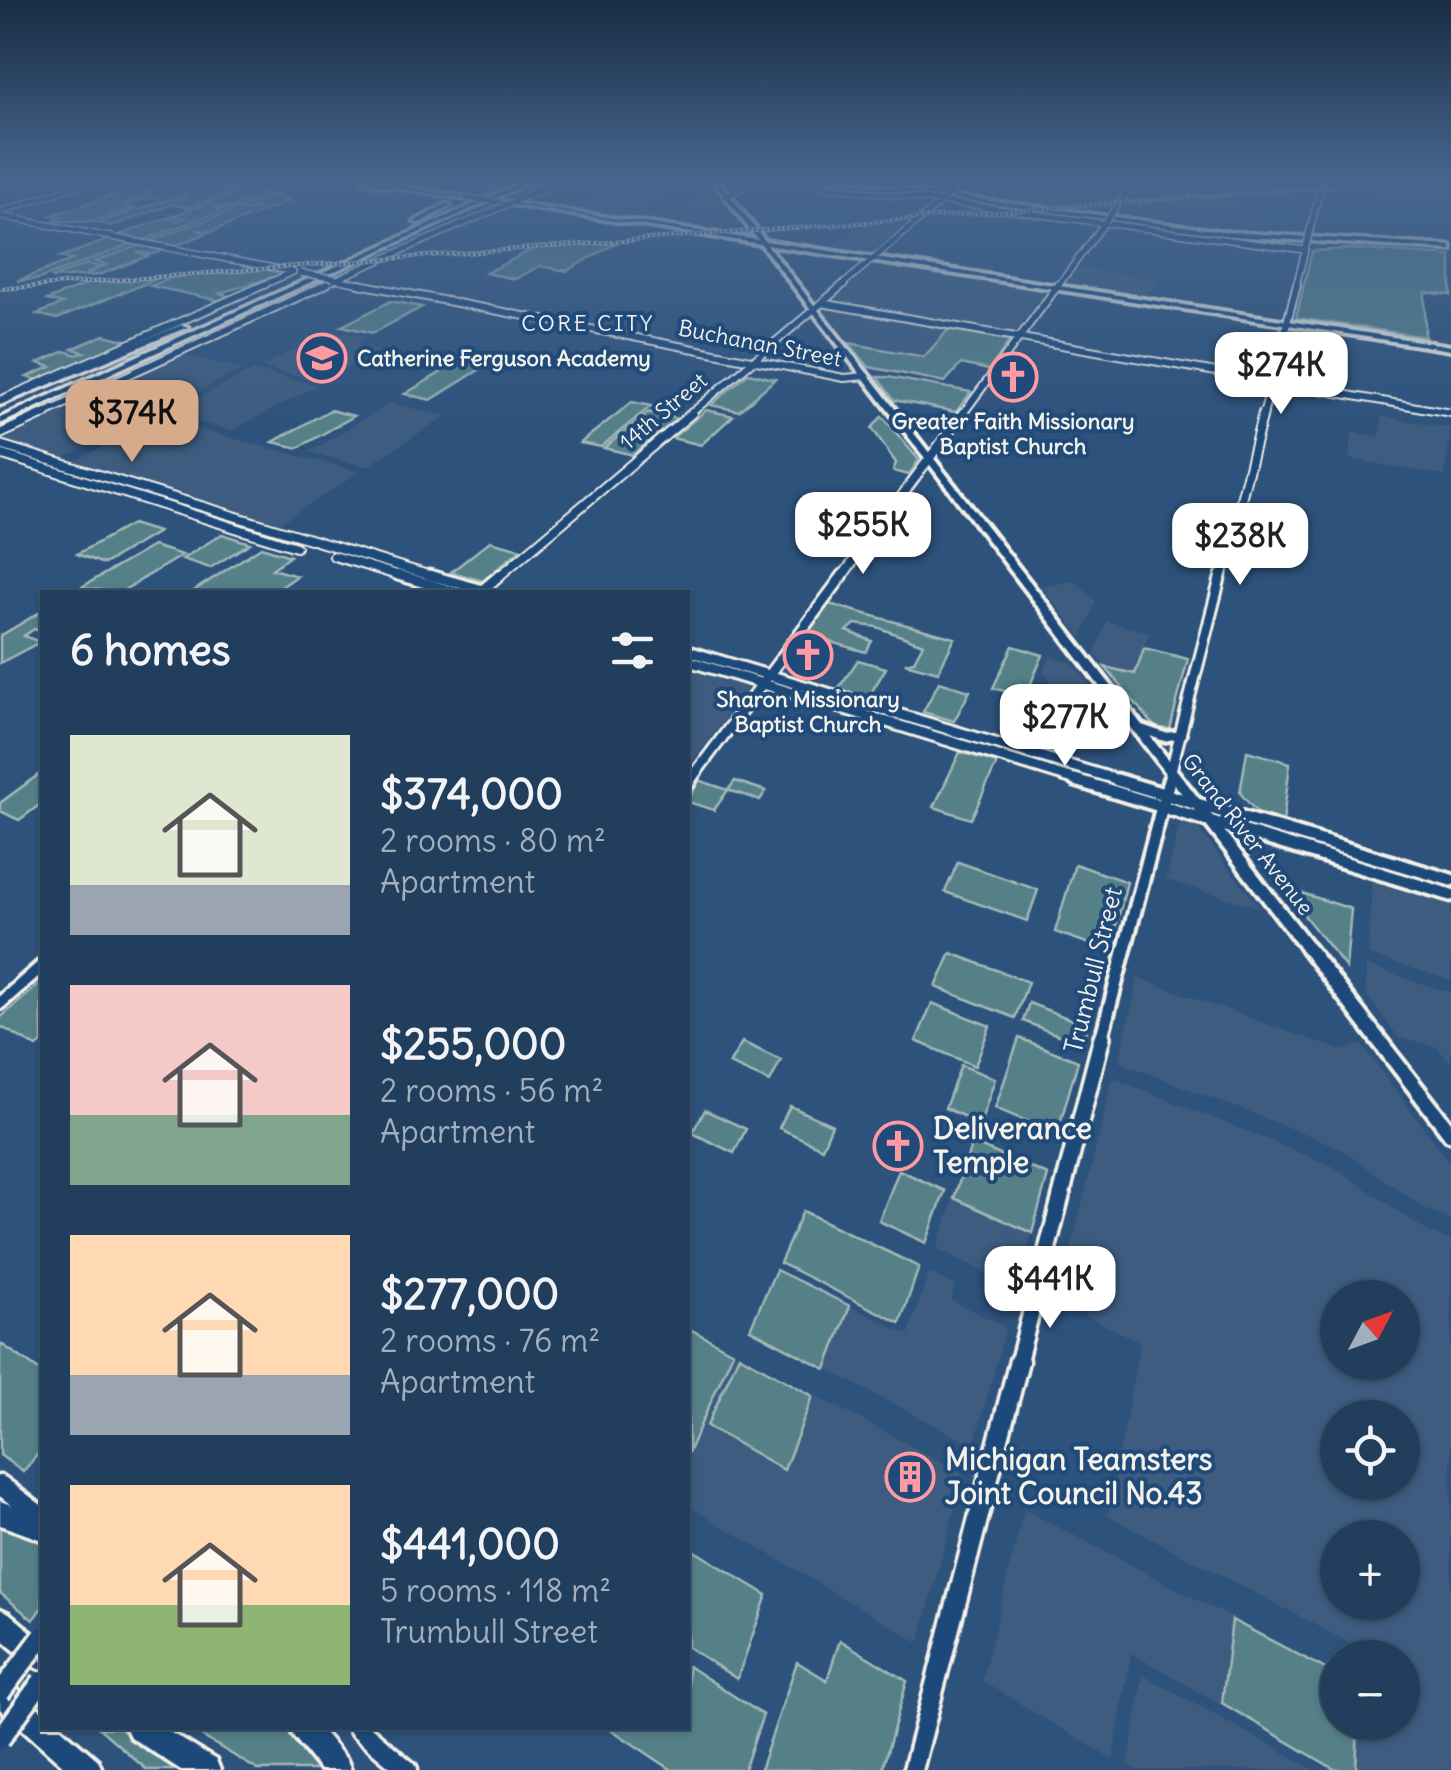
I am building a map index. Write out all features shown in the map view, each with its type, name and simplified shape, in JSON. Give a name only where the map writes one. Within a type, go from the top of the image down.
[{"type":"highway","points":[[0,412],[332,265]]},
{"type":"highway","points":[[0,421],[347,265]]},
{"type":"highway","points":[[0,401],[244,304]]},
{"type":"highway","points":[[0,434],[158,350]]},
{"type":"highway","points":[[0,1512],[40,1527]]},
{"type":"highway","points":[[0,1622],[40,1654]]},
{"type":"highway","points":[[0,1692],[40,1727]]},
{"type":"highway","points":[[43,1730],[88,1770]]},
{"type":"highway","points":[[142,1730],[206,1770]]},
{"type":"highway","points":[[305,1730],[338,1770]]},
{"type":"main road","name":"Grand River Avenue","points":[[781,265],[817,306],[866,376],[1451,1134]]},
{"type":"main road","points":[[908,265],[1451,346]]},
{"type":"main road","points":[[1137,726],[1159,736],[1180,734]]},
{"type":"street","name":"Buchanan Street","points":[[259,265],[847,378],[866,376]]},
{"type":"street","points":[[0,434],[367,265]]},
{"type":"street","name":"14th Street","points":[[487,590],[865,265]]},
{"type":"street","points":[[690,780],[1073,265]]},
{"type":"street","name":"Trumbull Street","points":[[913,1770],[1301,265]]},
{"type":"street","points":[[0,401],[297,272]]},
{"type":"street","points":[[817,306],[1451,412]]},
{"type":"street","points":[[0,445],[129,484],[242,527]]},
{"type":"street","points":[[0,454],[457,590]]},
{"type":"street","points":[[34,464],[46,459]]},
{"type":"street","points":[[68,475],[78,468]]},
{"type":"street","points":[[86,480],[122,487],[129,484]]},
{"type":"street","points":[[690,652],[768,675],[784,686]]},
{"type":"street","points":[[690,662],[760,685],[784,686],[1163,800],[1210,822],[1451,895]]},
{"type":"street","points":[[1163,800],[1196,804],[1451,880]]},
{"type":"street","points":[[0,1003],[40,968]]},
{"type":"street","points":[[0,1485],[40,1515]]},
{"type":"street","points":[[0,1692],[40,1639]]},
{"type":"street","points":[[0,1739],[40,1683]]},
{"type":"street","points":[[360,1730],[408,1770]]},
{"type":"shaded area","points":[[873,265],[1049,289],[1013,334],[828,303]]},
{"type":"shaded area","points":[[1076,267],[1157,279],[1146,300],[1062,287]]},
{"type":"shaded area","points":[[822,308],[949,329],[924,357],[849,343]]},
{"type":"shaded area","name":"Catherine Ferguson Academy","points":[[334,330],[367,337],[355,344],[380,350],[322,382],[260,367]]},
{"type":"shaded area","points":[[182,354],[244,369],[65,458],[0,441]]},
{"type":"shaded area","points":[[253,370],[318,385],[232,431],[166,414]]},
{"type":"shaded area","points":[[390,403],[446,416],[367,467],[309,452]]},
{"type":"shaded area","points":[[1382,416],[1451,428],[1445,476],[1349,459],[1352,432],[1380,437]]},
{"type":"shaded area","points":[[158,418],[360,472],[274,527],[73,462]]},
{"type":"shaded area","points":[[1075,581],[1096,601],[1082,638],[1041,586]]},
{"type":"shaded area","points":[[1107,621],[1149,632],[1135,675],[1105,667],[1095,653]]},
{"type":"shaded area","points":[[1050,657],[1073,663],[1119,724],[1069,710],[1043,671]]},
{"type":"shaded area","points":[[690,671],[748,688],[692,762]]},
{"type":"shaded area","points":[[1180,823],[1197,827],[1260,908],[1166,880]]},
{"type":"shaded area","points":[[1372,878],[1451,902],[1451,981],[1368,954]]},
{"type":"shaded area","points":[[1366,965],[1451,993],[1451,1063],[1437,1047],[1399,1038],[1366,995]]},
{"type":"shaded area","points":[[1138,978],[1340,1050],[1362,1045],[1451,1164],[1451,1220],[1427,1210],[1336,1146],[1119,1062]]},
{"type":"shaded area","points":[[1113,1078],[1333,1166],[1427,1231],[1451,1241],[1451,1770],[1335,1770],[1131,1653],[1113,1760],[982,1681],[1024,1509],[1320,1664],[1320,1740],[1420,1740],[1420,1640],[1344,1640],[1108,1516],[1140,1342],[1058,1302]]},
{"type":"shaded area","points":[[954,1198],[1032,1233],[1017,1287],[937,1249]]},
{"type":"shaded area","points":[[929,1273],[955,1285],[951,1300],[1006,1327],[974,1446],[826,1369],[850,1306],[908,1335]]},
{"type":"shaded area","points":[[690,1329],[964,1474],[919,1643],[690,1507]]},
{"type":"shaded area","points":[[1143,1675],[1315,1770],[1137,1770],[1128,1764]]},
{"type":"green space","points":[[60,265],[78,265],[39,279],[17,281]]},
{"type":"green space","points":[[85,265],[100,267],[86,274],[106,265],[126,265],[99,275],[51,278]]},
{"type":"green space","points":[[502,265],[578,265],[567,271],[540,266],[515,279],[486,273]]},
{"type":"green space","points":[[1309,265],[1451,265],[1451,295],[1425,292],[1425,337],[1296,318]]},
{"type":"green space","points":[[268,269],[286,273],[220,293],[231,297],[221,301],[150,286],[173,277]]},
{"type":"green space","points":[[159,278],[57,319],[37,314],[62,304],[47,300],[89,283]]},
{"type":"green space","points":[[391,301],[422,307],[373,333],[342,326]]},
{"type":"green space","points":[[949,329],[1011,339],[989,370],[961,364],[945,382],[869,367],[849,343],[924,357]]},
{"type":"green space","points":[[104,335],[130,341],[39,380],[27,377],[51,367],[38,363],[65,351],[77,355],[84,352],[72,349]]},
{"type":"green space","points":[[465,358],[490,363],[431,400],[405,394]]},
{"type":"green space","points":[[748,373],[775,379],[739,411],[711,405]]},
{"type":"green space","points":[[877,377],[971,392],[956,412],[894,400]]},
{"type":"green space","points":[[632,402],[651,406],[601,447],[580,443]]},
{"type":"green space","points":[[330,410],[354,416],[298,448],[273,442]]},
{"type":"green space","points":[[706,410],[733,416],[701,445],[672,438]]},
{"type":"green space","points":[[648,412],[677,419],[633,455],[604,448]]},
{"type":"green space","points":[[882,416],[919,460],[909,475],[893,471],[896,463],[872,428]]},
{"type":"green space","points":[[132,524],[158,532],[104,564],[77,554]]},
{"type":"green space","points":[[222,534],[250,543],[210,568],[182,559]]},
{"type":"green space","points":[[490,541],[521,549],[483,581],[451,572]]},
{"type":"green space","points":[[153,546],[182,555],[124,590],[80,588]]},
{"type":"green space","points":[[261,547],[290,556],[272,569],[297,576],[277,590],[195,590]]},
{"type":"green space","points":[[829,604],[955,638],[938,672],[905,663],[914,661],[923,644],[877,627],[855,624],[847,631],[872,641],[866,652],[806,635]]},
{"type":"green space","points":[[40,612],[40,631],[34,629],[24,636],[40,642],[0,663],[0,636]]},
{"type":"green space","points":[[1013,646],[1043,655],[1025,697],[993,688]]},
{"type":"green space","points":[[1144,648],[1188,659],[1170,729],[1156,728],[1105,667],[1135,674]]},
{"type":"green space","points":[[858,660],[886,668],[868,698],[838,689]]},
{"type":"green space","points":[[939,682],[970,691],[954,721],[923,712]]},
{"type":"green space","points":[[1247,751],[1290,763],[1283,822],[1259,815],[1240,793]]},
{"type":"green space","points":[[960,752],[997,763],[971,819],[934,807]]},
{"type":"green space","points":[[40,773],[40,804],[19,820],[0,811],[0,803]]},
{"type":"green space","points":[[698,780],[728,790],[714,810],[690,803]]},
{"type":"green space","points":[[735,781],[766,791],[760,800],[728,790]]},
{"type":"green space","points":[[958,862],[1038,890],[1027,921],[945,892]]},
{"type":"green space","points":[[1075,864],[1127,882],[1110,951],[1055,932]]},
{"type":"green space","points":[[1302,893],[1351,909],[1346,968],[1299,909]]},
{"type":"green space","points":[[951,953],[1028,982],[1015,1018],[936,987]]},
{"type":"green space","points":[[40,984],[40,1045],[37,1047],[0,1026],[0,1018]]},
{"type":"green space","points":[[932,1003],[990,1026],[975,1066],[916,1041]]},
{"type":"green space","points":[[1029,1003],[1088,1026],[1083,1045],[1023,1021]]},
{"type":"green space","points":[[1019,1038],[1078,1061],[1057,1134],[995,1108]]},
{"type":"green space","points":[[742,1042],[781,1060],[770,1082],[729,1064]]},
{"type":"green space","points":[[961,1065],[995,1079],[980,1124],[945,1108]]},
{"type":"green space","points":[[790,1106],[832,1125],[822,1148],[779,1128]]},
{"type":"green space","points":[[705,1110],[746,1129],[734,1153],[692,1133]]},
{"type":"green space","points":[[972,1143],[1048,1175],[1032,1233],[954,1198]]},
{"type":"green space","points":[[899,1170],[945,1191],[926,1243],[879,1221]]},
{"type":"green space","points":[[803,1211],[919,1267],[900,1323],[780,1263]]},
{"type":"green space","points":[[776,1270],[850,1306],[826,1369],[750,1329]]},
{"type":"green space","points":[[690,1329],[733,1352],[690,1449]]},
{"type":"green space","points":[[0,1343],[40,1371],[40,1451],[23,1472],[0,1455]]},
{"type":"green space","points":[[739,1355],[813,1396],[784,1470],[707,1426]]},
{"type":"green space","points":[[0,1523],[40,1542],[40,1610],[33,1620],[0,1593]]},
{"type":"green space","points":[[690,1548],[767,1595],[737,1679],[690,1648]]},
{"type":"green space","points":[[1232,1620],[1320,1666],[1320,1740],[1357,1740],[1356,1770],[1336,1770],[1222,1703]]},
{"type":"green space","points":[[840,1640],[907,1681],[882,1770],[760,1770],[797,1662],[827,1680]]},
{"type":"green space","points":[[690,1667],[763,1715],[744,1770],[672,1770],[612,1730],[690,1730]]},
{"type":"green space","points":[[101,1730],[123,1730],[182,1770],[147,1770]]},
{"type":"green space","points":[[191,1730],[293,1730],[329,1770],[258,1770]]},
{"type":"railway","points":[[0,289],[317,265]]},
{"type":"place","name":"Catherine Ferguson Academy","points":[[322,358]]},
{"type":"place","name":"Greater Faith Missionary Baptist Church","points":[[1013,377]]},
{"type":"place","name":"Sharon Missionary Baptist Church","points":[[808,655]]},
{"type":"place","name":"Deliverance Temple","points":[[898,1146]]},
{"type":"place","name":"Michigan Teamsters Joint Council No.43","points":[[910,1477]]},
{"type":"district","name":"CORE CITY","points":[[588,323]]}]
